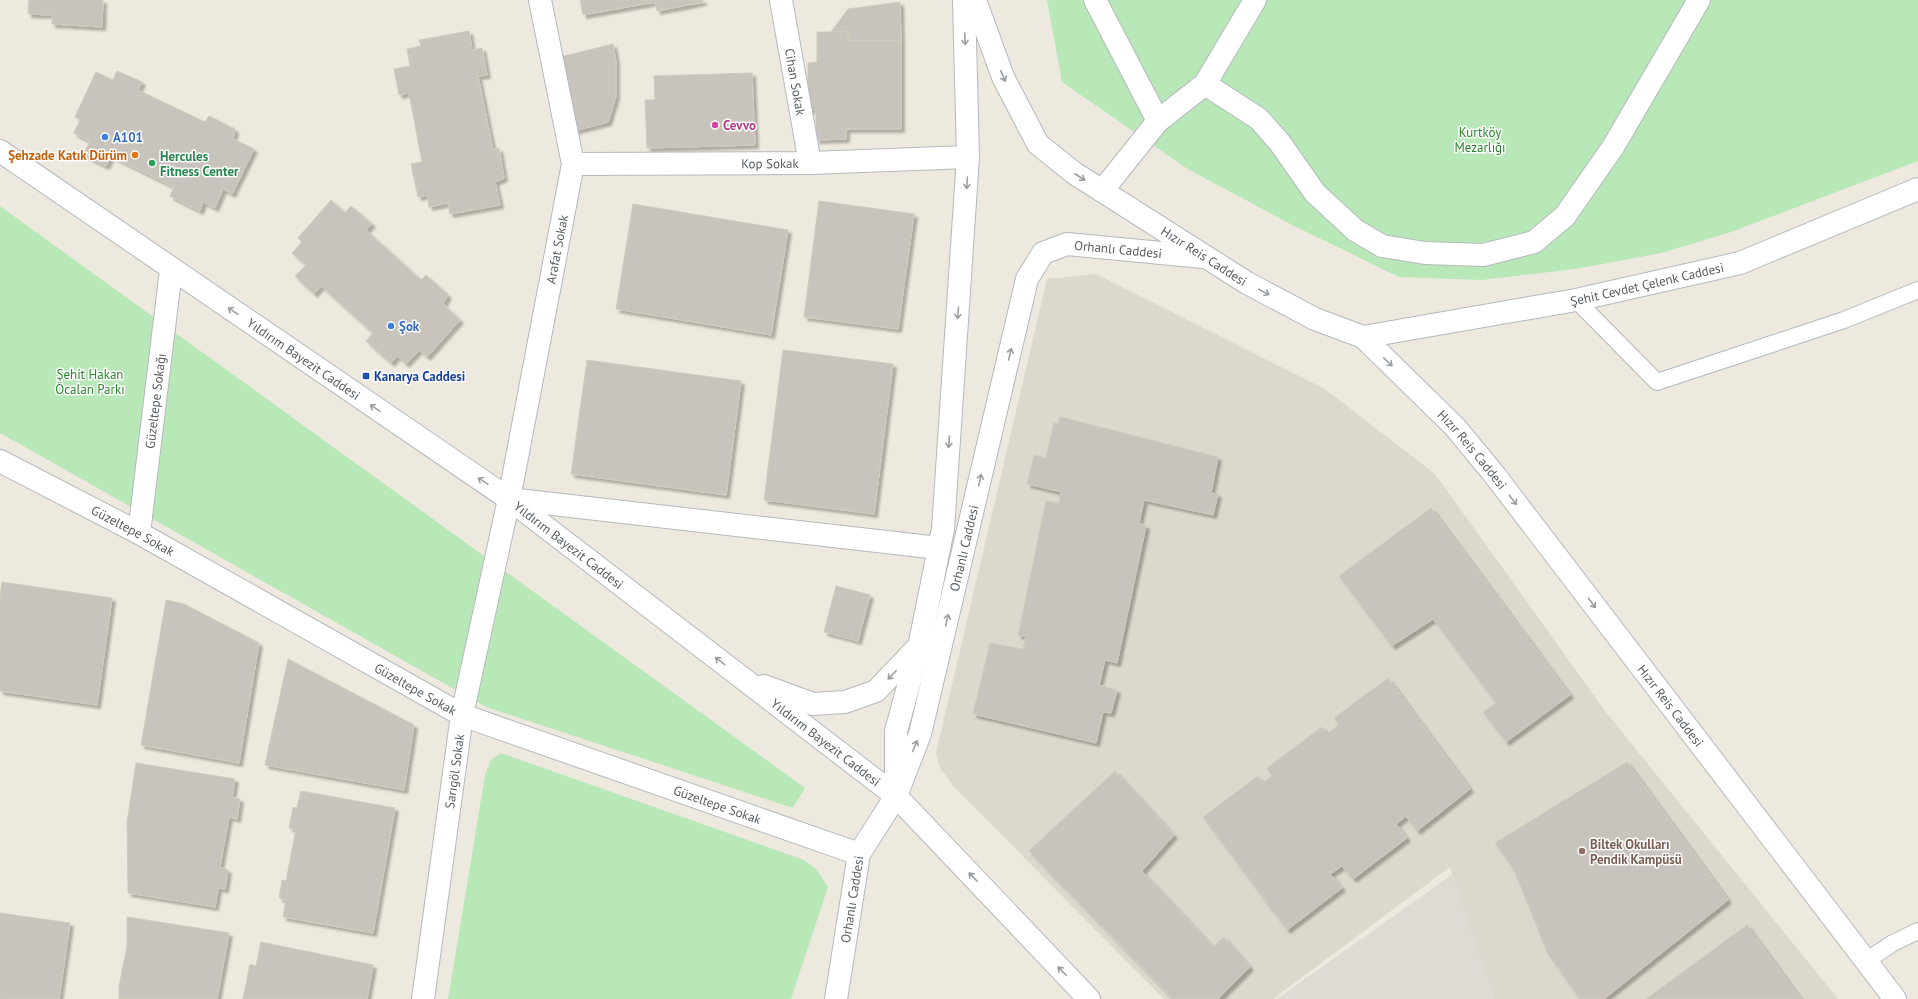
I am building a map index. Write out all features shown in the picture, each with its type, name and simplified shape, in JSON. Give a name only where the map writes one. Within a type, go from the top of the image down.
[{"type":"street","name":"Arafat Sokak","points":[[509,499],[572,164],[540,0]]},
{"type":"street","name":"Cihan Sokak","points":[[781,0],[810,163]]},
{"type":"street","points":[[896,796],[896,731],[919,646],[943,529],[968,157],[964,0]]},
{"type":"street","name":"Hızır Reis Caddesi","points":[[975,0],[1003,77],[1038,144],[1074,173],[1247,283],[1315,319],[1363,337],[1455,427],[1493,473],[1895,999]]},
{"type":"street","points":[[1095,0],[1158,121]]},
{"type":"street","points":[[1102,191],[1158,121],[1204,84],[1255,0]]},
{"type":"street","points":[[1204,84],[1259,119],[1280,143],[1315,193],[1355,230],[1382,246],[1425,253],[1483,255],[1534,242],[1565,216],[1613,147],[1699,0]]},
{"type":"street","name":"Yıldırım Bayezit Caddesi","points":[[0,151],[171,270],[509,499],[896,796],[1089,999]]},
{"type":"street","name":"Kop Sokak","points":[[572,164],[810,163],[968,157]]},
{"type":"street","name":"Şehit Cevdet Çelenk Caddesi","points":[[1363,337],[1576,300],[1740,263],[1918,189]]},
{"type":"street","name":"Orhanlı Caddesi","points":[[836,999],[859,854],[896,796],[920,734],[1027,279],[1042,253],[1067,244],[1207,257]]},
{"type":"street","name":"Güzeltepe Sokağı","points":[[139,533],[171,270]]},
{"type":"street","name":"Güzeltepe Sokak","points":[[0,461],[139,533],[462,715],[859,854]]},
{"type":"street","points":[[509,499],[940,548]]},
{"type":"street","name":"Sarıgöl Sokak","points":[[423,999],[462,715],[509,499]]},
{"type":"street","points":[[744,679],[813,704],[845,702],[876,691],[919,646]]},
{"type":"lane","points":[[1576,300],[1657,382],[1844,320],[1918,290]]},
{"type":"lane","points":[[1866,961],[1893,943],[1918,931]]},
{"type":"shaded area","points":[[1096,274],[1325,389],[1435,474],[1605,711],[1838,999],[1494,999],[1450,867],[1273,999],[1164,999],[954,787],[940,768],[936,753],[1047,279]]},
{"type":"shaded area","points":[[1453,874],[1494,999],[1277,999]]},
{"type":"green space","name":"Kurtköy Mezarlığı","points":[[1047,0],[1918,0],[1918,161],[1731,232],[1662,253],[1575,269],[1482,280],[1399,277],[1292,225],[1186,168],[1062,82]]},
{"type":"green space","name":"Şehit Hakan Öcalan Parkı","points":[[0,206],[805,788],[793,808],[486,707],[0,433]]},
{"type":"green space","points":[[501,753],[804,860],[816,869],[828,887],[791,999],[448,999],[485,775],[491,760]]},
{"type":"building","points":[[29,0],[103,0],[102,27],[52,24],[52,15],[28,14]]},
{"type":"building","points":[[580,0],[703,0],[703,2],[657,11],[655,2],[583,15]]},
{"type":"building","points":[[900,2],[901,41],[848,41],[848,32],[831,32],[848,9]]},
{"type":"building","points":[[469,31],[472,50],[482,48],[487,75],[478,76],[493,150],[499,148],[504,178],[495,182],[500,205],[450,214],[448,203],[429,207],[427,195],[418,197],[411,164],[422,162],[409,93],[399,95],[394,69],[410,66],[407,49],[421,46],[419,40]]},
{"type":"building","points":[[817,32],[848,32],[848,41],[901,41],[901,129],[846,129],[846,139],[816,140],[816,110],[808,110],[808,63],[817,62]]},
{"type":"building","points":[[613,44],[616,62],[616,96],[608,122],[574,131],[560,57]]},
{"type":"building","points":[[117,71],[142,82],[138,90],[205,122],[209,116],[235,129],[233,139],[254,149],[232,194],[223,189],[215,208],[203,202],[200,211],[170,196],[174,187],[111,156],[106,166],[83,155],[90,141],[74,133],[80,120],[75,117],[96,72],[113,80]]},
{"type":"building","points":[[752,73],[755,145],[647,148],[645,100],[655,100],[654,76]]},
{"type":"building","points":[[331,200],[345,213],[351,206],[372,224],[366,230],[421,280],[426,275],[448,295],[443,304],[460,320],[427,357],[419,350],[406,364],[397,356],[391,363],[366,341],[373,333],[321,286],[314,294],[295,276],[306,265],[292,253],[302,242],[298,238]]},
{"type":"building","points":[[819,201],[914,214],[898,329],[804,317]]},
{"type":"building","points":[[633,204],[788,230],[771,335],[616,309]]},
{"type":"building","points":[[783,350],[893,364],[874,514],[764,500]]},
{"type":"building","points":[[587,360],[741,381],[726,495],[571,474]]},
{"type":"building","points":[[1060,417],[1218,457],[1211,493],[1218,494],[1213,515],[1144,500],[1139,523],[1146,526],[1117,663],[1105,660],[1099,685],[1117,690],[1111,713],[1103,712],[1096,743],[973,714],[990,643],[1023,649],[1026,636],[1018,635],[1046,501],[1059,503],[1061,492],[1027,484],[1034,455],[1046,458],[1054,423],[1058,424]]},
{"type":"building","points":[[1431,508],[1570,695],[1506,742],[1483,712],[1496,703],[1433,619],[1392,646],[1339,576]]},
{"type":"building","points":[[2,582],[112,598],[97,705],[0,691],[0,596]]},
{"type":"building","points":[[836,586],[870,595],[858,641],[824,632]]},
{"type":"building","points":[[166,600],[184,604],[259,643],[239,763],[141,745]]},
{"type":"building","points":[[288,659],[414,725],[404,790],[265,765]]},
{"type":"building","points":[[1388,678],[1470,789],[1417,831],[1406,816],[1396,824],[1407,838],[1353,879],[1342,866],[1330,874],[1342,888],[1287,930],[1203,817],[1258,776],[1263,783],[1272,776],[1267,768],[1322,727],[1327,734],[1339,725],[1334,718]]},
{"type":"building","points":[[1627,762],[1728,900],[1604,999],[1580,999],[1548,954],[1514,870],[1495,843]]},
{"type":"building","points":[[136,763],[235,779],[232,797],[240,799],[237,819],[229,817],[220,867],[228,870],[225,889],[218,888],[215,907],[128,893],[127,823]]},
{"type":"building","points":[[1115,771],[1174,835],[1142,871],[1213,947],[1224,937],[1250,967],[1218,999],[1173,999],[1029,851]]},
{"type":"building","points":[[301,791],[395,808],[373,933],[283,917],[286,900],[279,898],[282,880],[286,881],[296,829],[289,828],[293,807],[297,808]]},
{"type":"building","points":[[0,913],[70,923],[59,999],[0,999]]},
{"type":"building","points":[[127,917],[229,933],[217,999],[119,999],[119,986],[127,946]]},
{"type":"building","points":[[1747,925],[1801,999],[1646,999]]},
{"type":"building","points":[[261,942],[373,965],[367,999],[243,999],[250,964],[256,966]]},
{"type":"place","name":"Cevvo","points":[[715,125]]},
{"type":"place","name":"A101","points":[[105,137]]},
{"type":"place","name":"Şehzade Katık Dürüm","points":[[135,155]]},
{"type":"place","name":"Hercules Fitness Center","points":[[152,163]]},
{"type":"place","name":"Şok","points":[[391,326]]},
{"type":"place","name":"Kanarya Caddesi","points":[[366,376]]},
{"type":"place","name":"Biltek Okulları Pendik Kampüsü","points":[[1582,851]]}]
